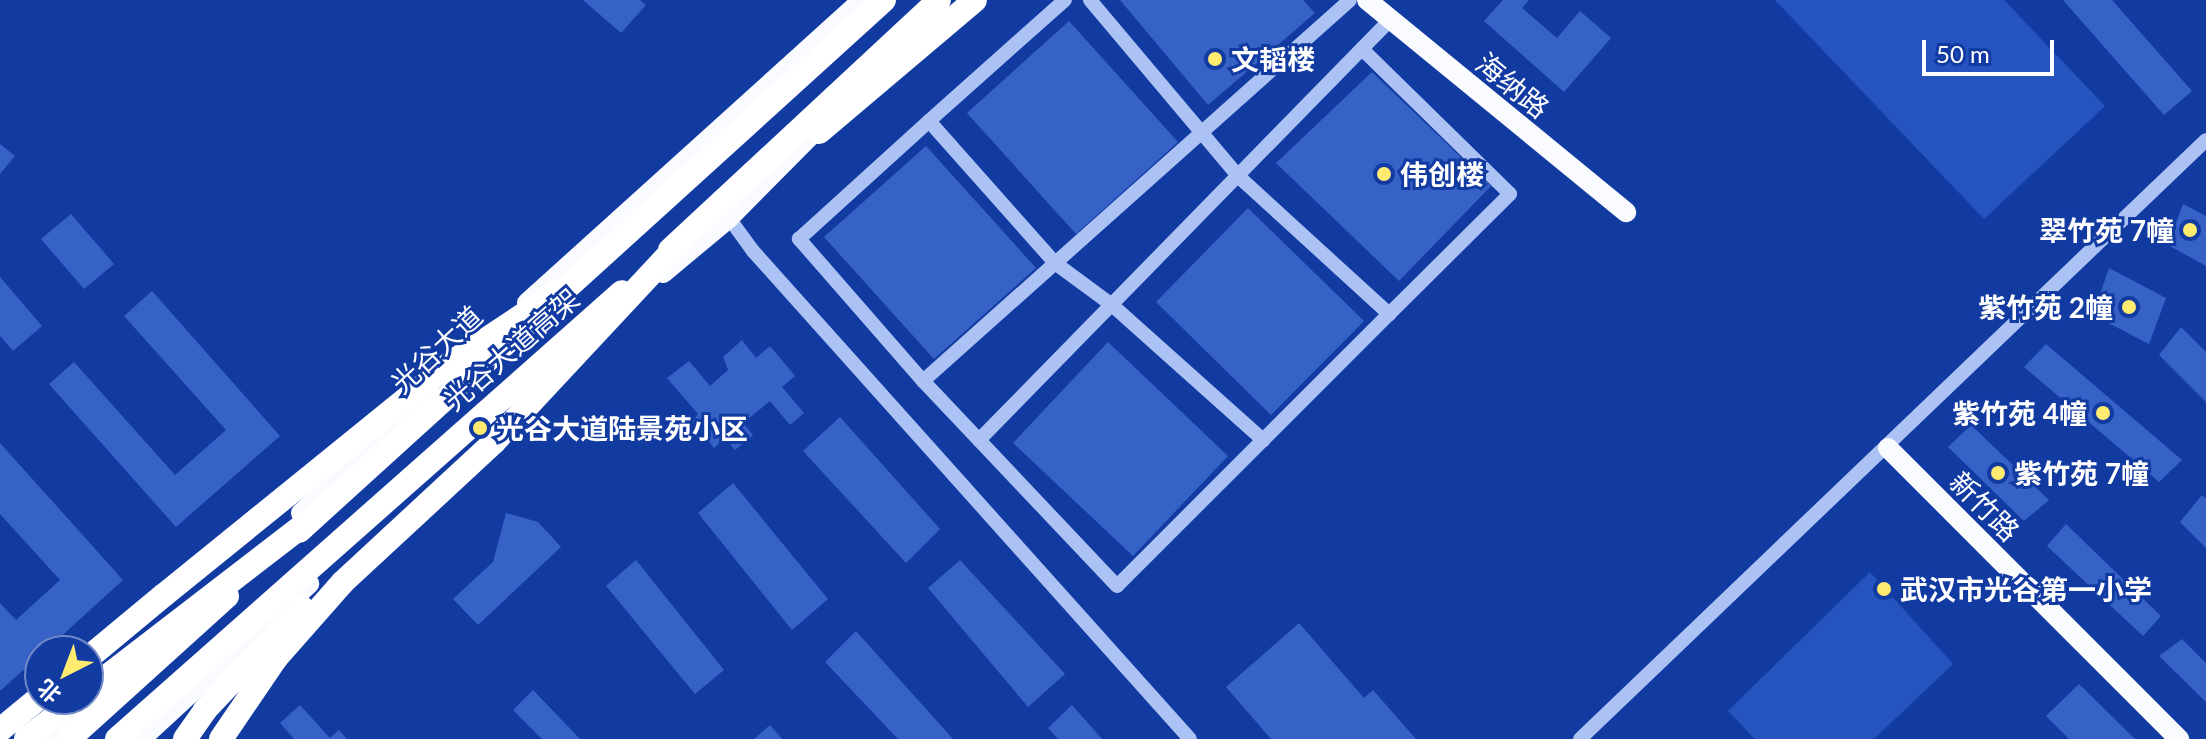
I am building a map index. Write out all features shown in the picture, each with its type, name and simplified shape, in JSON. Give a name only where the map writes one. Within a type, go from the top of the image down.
[{"type":"highway","name":"光谷大道高架","points":[[69,739],[468,381],[564,288],[884,0]]},
{"type":"highway","name":"光谷大道高架","points":[[117,739],[686,236],[939,0]]},
{"type":"highway","points":[[793,154],[975,0]]},
{"type":"highway","points":[[185,739],[231,678],[262,646],[686,236]]},
{"type":"highway","points":[[221,739],[276,658],[343,582],[494,442],[686,236]]},
{"type":"highway","points":[[104,645],[452,362],[564,288]]},
{"type":"highway","points":[[104,679],[313,518]]},
{"type":"highway","points":[[0,730],[24,710]]},
{"type":"highway","points":[[26,739],[57,715]]},
{"type":"main road","name":"光谷大道","points":[[48,739],[183,624],[484,343],[862,0]]},
{"type":"main road","points":[[141,739],[480,428],[729,218],[890,54],[950,0]]},
{"type":"main road","name":"海纳路","points":[[1367,0],[1626,212]]},
{"type":"main road","name":"新竹路","points":[[1888,448],[2179,739]]},
{"type":"street","points":[[1065,0],[799,239],[923,381],[1117,586],[1510,194],[1362,49]]},
{"type":"street","points":[[1090,0],[1238,176],[1389,314]]},
{"type":"street","points":[[923,381],[1350,0]]},
{"type":"street","points":[[979,440],[1390,20]]},
{"type":"street","points":[[929,121],[1055,263],[1112,305],[1263,440]]},
{"type":"street","points":[[1580,739],[1888,448],[2206,140]]},
{"type":"street","points":[[729,218],[753,251],[1190,739]]},
{"type":"shaded area","points":[[1775,0],[2004,0],[2105,106],[1984,219]]},
{"type":"shaded area","points":[[1870,572],[1953,664],[1874,739],[1755,739],[1728,711]]},
{"type":"building","points":[[583,0],[640,0],[646,5],[621,33]]},
{"type":"building","name":"文韬楼","points":[[1120,0],[1303,0],[1315,13],[1208,105]]},
{"type":"building","points":[[1503,0],[1529,0],[1522,8],[1557,38],[1580,11],[1611,38],[1564,92],[1484,21]]},
{"type":"building","points":[[2063,0],[2112,0],[2192,91],[2164,115]]},
{"type":"building","points":[[1069,21],[1178,142],[1076,234],[967,113]]},
{"type":"building","name":"伟创楼","points":[[1372,72],[1491,186],[1399,281],[1276,163]]},
{"type":"building","points":[[0,144],[15,156],[0,174]]},
{"type":"building","points":[[926,146],[1036,268],[934,359],[824,237]]},
{"type":"building","name":"翠竹苑 7幢","points":[[2183,204],[2206,216],[2206,266],[2168,245]]},
{"type":"building","points":[[1248,208],[1364,321],[1271,415],[1156,302]]},
{"type":"building","points":[[71,214],[114,264],[84,289],[41,239]]},
{"type":"building","name":"紫竹苑 2幢","points":[[2109,268],[2166,298],[2149,344],[2093,315]]},
{"type":"building","points":[[0,277],[42,326],[13,351],[0,336]]},
{"type":"building","points":[[152,291],[280,436],[176,527],[49,384],[74,362],[175,475],[226,430],[124,316]]},
{"type":"building","points":[[2181,327],[2206,352],[2206,402],[2159,355]]},
{"type":"building","points":[[742,340],[756,358],[770,346],[795,376],[782,387],[804,413],[790,425],[770,401],[743,423],[753,435],[735,450],[725,438],[714,448],[692,422],[698,414],[667,378],[689,361],[710,386],[728,370],[723,357]]},
{"type":"building","points":[[1108,342],[1228,456],[1133,556],[1013,443]]},
{"type":"building","name":"紫竹苑 4幢","points":[[2046,344],[2182,460],[2159,482],[2024,367]]},
{"type":"building","points":[[840,417],[940,529],[906,563],[803,451]]},
{"type":"building","name":"紫竹苑 7幢","points":[[1971,425],[2049,500],[2024,521],[1948,447]]},
{"type":"building","points":[[0,443],[123,580],[63,635],[24,635],[24,669],[0,691],[0,603],[16,620],[60,580],[0,514]]},
{"type":"building","points":[[733,483],[828,599],[792,630],[698,513]]},
{"type":"building","points":[[2202,495],[2206,499],[2206,548],[2180,522]]},
{"type":"building","points":[[506,513],[538,522],[561,547],[478,625],[453,599],[493,562]]},
{"type":"building","points":[[2066,524],[2161,616],[2143,636],[2047,546]]},
{"type":"building","points":[[636,560],[724,670],[695,694],[606,586]]},
{"type":"building","points":[[960,560],[1065,674],[1028,707],[928,588]]},
{"type":"building","points":[[1299,623],[1364,698],[1373,690],[1416,739],[1271,739],[1226,687]]},
{"type":"building","points":[[856,631],[953,739],[898,739],[825,662]]},
{"type":"building","points":[[2182,639],[2206,663],[2206,702],[2159,656]]},
{"type":"building","points":[[2079,684],[2135,739],[2069,739],[2046,716]]},
{"type":"building","points":[[533,690],[580,739],[542,739],[513,710]]},
{"type":"building","points":[[300,705],[330,738],[339,730],[347,739],[294,739],[280,723]]},
{"type":"building","points":[[1072,705],[1102,739],[1058,739],[1048,728]]},
{"type":"building","points":[[770,725],[782,739],[754,739]]},
{"type":"place","name":"文韬楼","points":[[1215,59]]},
{"type":"place","name":"伟创楼","points":[[1384,174]]},
{"type":"place","name":"翠竹苑 7幢","points":[[2190,230]]},
{"type":"place","name":"紫竹苑 2幢","points":[[2129,307]]},
{"type":"place","name":"紫竹苑 4幢","points":[[2103,413]]},
{"type":"place","name":"光谷大道陆景苑小区","points":[[480,428]]},
{"type":"place","name":"紫竹苑 7幢","points":[[1998,473]]},
{"type":"place","name":"武汉市光谷第一小学","points":[[1884,589]]}]
